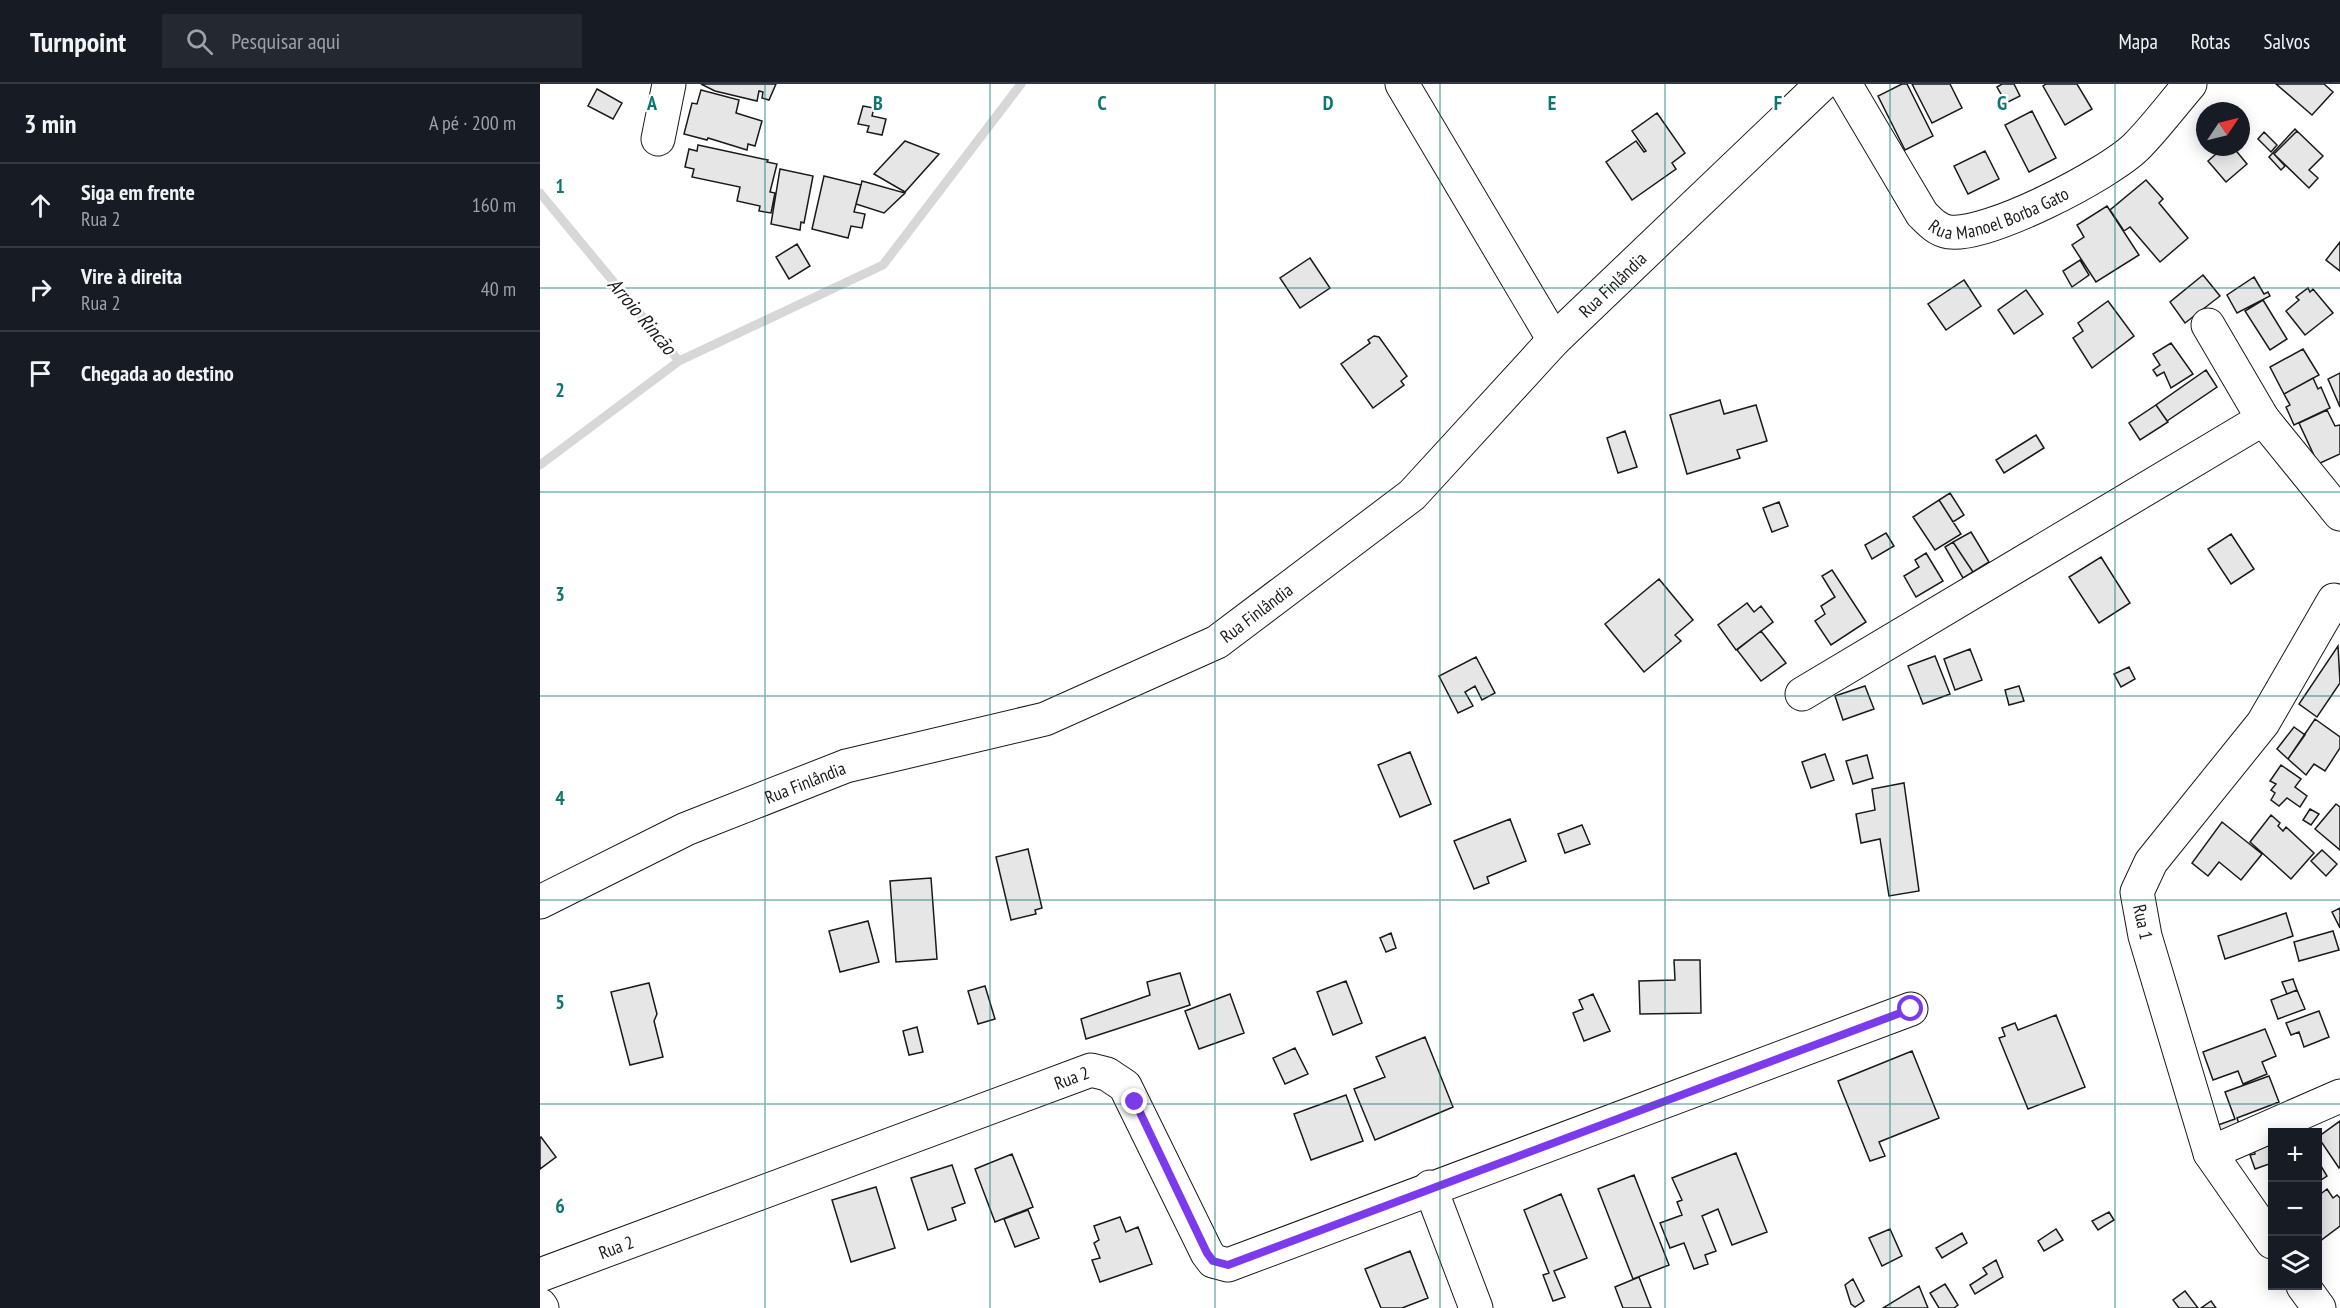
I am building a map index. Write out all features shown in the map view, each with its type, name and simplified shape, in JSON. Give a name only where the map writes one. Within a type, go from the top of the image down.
[{"type":"street","points":[[658,139],[669,84]]},
{"type":"street","points":[[1402,84],[1554,340]]},
{"type":"street","name":"Rua Finlândia","points":[[540,902],[686,829],[835,770],[1045,719],[1217,642],[1412,495],[1554,340],[1822,84]]},
{"type":"street","name":"Rua Manoel Borba Gato","points":[[1845,84],[1922,214],[1934,226],[1949,232],[1974,229],[2008,220],[2098,173],[2134,148],[2190,84]]},
{"type":"street","points":[[2208,325],[2263,418],[2340,513]]},
{"type":"street","points":[[1802,694],[2263,418]]},
{"type":"street","name":"Rua 1","points":[[2268,1236],[2210,1153],[2145,936],[2137,892],[2151,862],[2263,723],[2338,597]]},
{"type":"street","name":"Rua 2","points":[[540,1275],[1091,1070],[1107,1074],[1125,1086],[1213,1261],[1228,1265],[1430,1187],[1911,1009]]},
{"type":"street","points":[[2210,1153],[2340,1096]]},
{"type":"street","points":[[1430,1187],[1476,1308]]},
{"type":"street","points":[[2306,1290],[2319,1308]]},
{"type":"building","points":[[701,84],[776,84],[769,100],[762,98],[763,92],[759,91],[757,101],[715,91]]},
{"type":"building","points":[[1902,84],[1907,84],[1933,136],[1905,150],[1878,96]]},
{"type":"building","points":[[1912,84],[1950,84],[1962,108],[1932,123]]},
{"type":"building","points":[[2002,84],[2014,84],[2020,96],[2006,103],[1997,87]]},
{"type":"building","points":[[2046,84],[2077,84],[2092,109],[2065,125],[2043,86]]},
{"type":"building","points":[[2276,84],[2324,84],[2333,92],[2312,115]]},
{"type":"building","points":[[597,89],[622,103],[613,119],[588,106]]},
{"type":"building","points":[[701,90],[739,100],[736,113],[762,121],[755,146],[748,144],[747,150],[708,138],[707,140],[684,134],[692,103],[697,104]]},
{"type":"building","points":[[863,106],[874,108],[872,116],[886,119],[882,135],[867,132],[869,126],[858,124]]},
{"type":"building","points":[[2032,111],[2056,158],[2029,172],[2005,125]]},
{"type":"building","points":[[1657,113],[1685,153],[1672,163],[1676,169],[1632,200],[1606,162],[1636,141],[1644,152],[1646,151],[1632,131]]},
{"type":"building","points":[[2295,129],[2297,131],[2274,154],[2285,166],[2281,170],[2269,157]]},
{"type":"building","points":[[2297,131],[2323,156],[2309,170],[2318,178],[2309,188],[2274,154]]},
{"type":"building","points":[[2264,132],[2277,145],[2271,152],[2258,139]]},
{"type":"building","points":[[905,141],[939,154],[905,192],[874,174]]},
{"type":"building","points":[[698,145],[777,164],[770,192],[775,193],[771,213],[759,211],[760,206],[737,201],[740,187],[692,177],[694,169],[685,167],[689,149],[697,151]]},
{"type":"building","points":[[1985,151],[1999,179],[1968,194],[1954,166]]},
{"type":"building","points":[[2214,156],[2240,156],[2247,164],[2226,182],[2208,161]]},
{"type":"building","points":[[780,169],[813,176],[804,223],[801,222],[800,230],[771,224]]},
{"type":"building","points":[[824,176],[861,185],[854,212],[865,214],[862,228],[851,226],[848,238],[812,229]]},
{"type":"building","points":[[2146,180],[2163,199],[2159,203],[2188,238],[2160,262],[2130,227],[2124,231],[2110,210]]},
{"type":"building","points":[[862,181],[905,193],[884,213],[856,204]]},
{"type":"building","points":[[2107,206],[2139,255],[2096,282],[2072,245],[2084,237],[2077,225]]},
{"type":"building","points":[[2340,242],[2340,271],[2326,260]]},
{"type":"building","points":[[797,244],[810,266],[789,279],[776,257]]},
{"type":"building","points":[[1310,258],[1330,288],[1300,308],[1280,278]]},
{"type":"building","points":[[2080,260],[2089,275],[2072,287],[2063,271]]},
{"type":"building","points":[[2203,275],[2220,296],[2185,323],[2170,302]]},
{"type":"building","points":[[2254,277],[2264,294],[2268,292],[2270,296],[2237,313],[2227,295]]},
{"type":"building","points":[[1964,280],[1981,306],[1946,330],[1928,304]]},
{"type":"building","points":[[2308,288],[2310,292],[2313,289],[2333,313],[2305,335],[2286,311],[2299,300],[2296,297]]},
{"type":"building","points":[[2026,290],[2043,314],[2014,334],[1998,310]]},
{"type":"building","points":[[2263,300],[2287,339],[2270,350],[2245,311]]},
{"type":"building","points":[[2108,301],[2134,336],[2092,368],[2073,338],[2083,331],[2078,323]]},
{"type":"building","points":[[1374,336],[1379,337],[1407,376],[1401,381],[1404,385],[1373,408],[1341,364],[1370,343],[1368,340]]},
{"type":"building","points":[[2171,343],[2193,374],[2171,388],[2164,372],[2157,376],[2153,370],[2160,365],[2153,354]]},
{"type":"building","points":[[2303,349],[2319,375],[2284,394],[2270,367]]},
{"type":"building","points":[[2206,370],[2217,387],[2167,421],[2156,405]]},
{"type":"building","points":[[2340,373],[2340,407],[2328,379]]},
{"type":"building","points":[[2313,378],[2318,389],[2321,387],[2330,408],[2294,425],[2286,407],[2290,405],[2284,394]]},
{"type":"building","points":[[1720,400],[1724,414],[1756,405],[1767,441],[1737,450],[1740,458],[1687,474],[1670,415]]},
{"type":"building","points":[[2156,405],[2168,422],[2140,440],[2129,423]]},
{"type":"building","points":[[2327,410],[2335,426],[2340,425],[2340,454],[2318,464],[2299,423]]},
{"type":"building","points":[[1625,431],[1637,467],[1618,473],[1607,438]]},
{"type":"building","points":[[2036,435],[2044,448],[2004,473],[1996,460]]},
{"type":"building","points":[[1950,493],[1964,515],[1953,522],[1939,500]]},
{"type":"building","points":[[1939,500],[1961,534],[1935,550],[1913,517]]},
{"type":"building","points":[[1779,502],[1788,526],[1772,532],[1763,508]]},
{"type":"building","points":[[1971,532],[1989,562],[1973,572],[1953,542]]},
{"type":"building","points":[[1886,533],[1894,546],[1872,559],[1865,545]]},
{"type":"building","points":[[2231,534],[2254,569],[2231,584],[2208,549]]},
{"type":"building","points":[[1953,542],[1973,572],[1963,578],[1945,547]]},
{"type":"building","points":[[1926,553],[1943,581],[1916,597],[1904,576],[1919,567],[1915,560]]},
{"type":"building","points":[[2101,557],[2130,603],[2099,623],[2069,577]]},
{"type":"building","points":[[1832,570],[1866,622],[1831,645],[1815,621],[1825,614],[1821,606],[1835,597],[1822,576]]},
{"type":"building","points":[[1659,579],[1693,620],[1675,635],[1681,641],[1644,672],[1605,624]]},
{"type":"building","points":[[1747,603],[1754,612],[1761,606],[1773,622],[1736,650],[1718,625]]},
{"type":"building","points":[[1761,631],[1786,663],[1761,681],[1737,650]]},
{"type":"building","points":[[2338,646],[2340,683],[2317,717],[2299,704]]},
{"type":"building","points":[[1970,649],[1982,680],[1955,690],[1944,659]]},
{"type":"building","points":[[1935,656],[1950,694],[1923,704],[1908,666]]},
{"type":"building","points":[[1476,657],[1495,693],[1482,700],[1475,686],[1465,692],[1473,706],[1458,713],[1439,676]]},
{"type":"building","points":[[2129,667],[2135,679],[2121,687],[2114,674]]},
{"type":"building","points":[[1865,686],[1874,709],[1843,720],[1835,696]]},
{"type":"building","points":[[2019,686],[2024,701],[2009,705],[2005,690]]},
{"type":"building","points":[[2315,719],[2340,737],[2340,748],[2325,771],[2314,764],[2306,775],[2288,759]]},
{"type":"building","points":[[2294,727],[2305,735],[2288,759],[2277,749]]},
{"type":"building","points":[[1410,752],[1431,804],[1400,817],[1378,765]]},
{"type":"building","points":[[1825,754],[1834,780],[1811,788],[1802,762]]},
{"type":"building","points":[[1867,755],[1873,778],[1853,784],[1846,761]]},
{"type":"building","points":[[2281,765],[2301,779],[2295,787],[2307,796],[2300,807],[2287,798],[2279,806],[2271,800],[2275,793],[2271,790],[2276,784],[2270,781]]},
{"type":"building","points":[[1904,783],[1919,891],[1889,896],[1880,839],[1861,843],[1856,814],[1875,810],[1872,789]]},
{"type":"building","points":[[2336,804],[2340,807],[2340,850],[2315,829]]},
{"type":"building","points":[[2310,809],[2319,814],[2311,825],[2303,820]]},
{"type":"building","points":[[2271,815],[2280,823],[2278,826],[2283,831],[2286,827],[2314,853],[2291,879],[2250,842]]},
{"type":"building","points":[[1510,819],[1526,861],[1487,877],[1489,883],[1474,889],[1454,841]]},
{"type":"building","points":[[2222,822],[2262,854],[2241,880],[2219,862],[2208,876],[2192,863]]},
{"type":"building","points":[[1582,825],[1590,844],[1565,853],[1558,834]]},
{"type":"building","points":[[1028,849],[1042,908],[1035,910],[1036,914],[1011,920],[996,857]]},
{"type":"building","points":[[2322,850],[2337,864],[2326,876],[2311,861]]},
{"type":"building","points":[[931,878],[937,959],[896,962],[890,881]]},
{"type":"building","points":[[2340,908],[2340,928],[2332,912]]},
{"type":"building","points":[[2286,913],[2293,936],[2225,959],[2218,936]]},
{"type":"building","points":[[868,921],[879,962],[840,972],[829,931]]},
{"type":"building","points":[[2333,931],[2339,950],[2299,961],[2294,942]]},
{"type":"building","points":[[1391,933],[1396,948],[1386,952],[1380,938]]},
{"type":"building","points":[[1674,960],[1700,960],[1701,1013],[1640,1014],[1639,981],[1675,980]]},
{"type":"building","points":[[1180,973],[1190,1005],[1086,1039],[1081,1019],[1150,995],[1147,982]]},
{"type":"building","points":[[2293,979],[2297,990],[2287,994],[2282,982]]},
{"type":"building","points":[[1346,981],[1362,1023],[1333,1035],[1317,992]]},
{"type":"building","points":[[649,983],[657,1014],[654,1021],[663,1057],[630,1065],[611,992]]},
{"type":"building","points":[[985,986],[995,1019],[978,1024],[968,991]]},
{"type":"building","points":[[2297,990],[2305,1009],[2278,1019],[2271,1000]]},
{"type":"building","points":[[1230,994],[1244,1033],[1199,1049],[1185,1011]]},
{"type":"building","points":[[1593,994],[1610,1031],[1584,1041],[1573,1013],[1583,1009],[1579,1000]]},
{"type":"building","points":[[2319,1011],[2329,1037],[2304,1047],[2299,1032],[2291,1035],[2286,1023]]},
{"type":"building","points":[[2056,1015],[2085,1087],[2028,1109],[1999,1038],[2005,1036],[2002,1028],[2015,1023],[2018,1030]]},
{"type":"building","points":[[917,1027],[923,1052],[909,1055],[903,1031]]},
{"type":"building","points":[[2265,1029],[2276,1056],[2262,1062],[2267,1074],[2243,1084],[2238,1071],[2213,1080],[2203,1052]]},
{"type":"building","points":[[1425,1037],[1453,1107],[1375,1140],[1354,1089],[1385,1077],[1376,1057]]},
{"type":"building","points":[[1295,1048],[1308,1074],[1285,1084],[1273,1058]]},
{"type":"building","points":[[1912,1051],[1939,1118],[1879,1142],[1885,1156],[1870,1161],[1838,1081]]},
{"type":"building","points":[[2269,1076],[2279,1102],[2237,1118],[2242,1133],[2223,1139],[2218,1125],[2235,1119],[2225,1092]]},
{"type":"building","points":[[1346,1095],[1363,1141],[1311,1160],[1294,1114]]},
{"type":"building","points":[[2340,1121],[2339,1168],[2322,1143],[2322,1134]]},
{"type":"building","points":[[2268,1136],[2268,1164],[2255,1169],[2250,1155],[2255,1154],[2252,1141]]},
{"type":"building","points":[[540,1138],[556,1157],[540,1169]]},
{"type":"building","points":[[1736,1153],[1767,1232],[1732,1245],[1718,1209],[1702,1216],[1716,1251],[1705,1255],[1708,1264],[1694,1269],[1684,1243],[1670,1248],[1660,1223],[1682,1215],[1677,1202],[1682,1200],[1672,1178]]},
{"type":"building","points":[[1012,1154],[1033,1207],[995,1222],[975,1169]]},
{"type":"building","points":[[952,1165],[965,1203],[952,1208],[956,1220],[928,1230],[911,1178]]},
{"type":"building","points":[[2322,1168],[2327,1176],[2322,1179]]},
{"type":"building","points":[[1634,1175],[1669,1265],[1633,1279],[1598,1189]]},
{"type":"building","points":[[876,1187],[895,1248],[851,1262],[832,1200]]},
{"type":"building","points":[[2327,1189],[2333,1198],[2337,1195],[2340,1198],[2340,1226],[2322,1240],[2322,1236],[2322,1193]]},
{"type":"building","points":[[1561,1194],[1587,1258],[1554,1271],[1565,1297],[1553,1301],[1543,1275],[1549,1273],[1524,1210]]},
{"type":"building","points":[[1028,1210],[1039,1238],[1015,1247],[1004,1219]]},
{"type":"building","points":[[2109,1212],[2114,1220],[2098,1230],[2092,1221]]},
{"type":"building","points":[[1120,1217],[1126,1232],[1138,1227],[1152,1264],[1100,1282],[1092,1260],[1100,1258],[1094,1243],[1099,1240],[1094,1226]]},
{"type":"building","points":[[1890,1229],[1902,1256],[1882,1266],[1869,1238]]},
{"type":"building","points":[[2056,1229],[2063,1240],[2044,1251],[2038,1241]]},
{"type":"building","points":[[1962,1233],[1967,1243],[1942,1258],[1936,1248]]},
{"type":"building","points":[[1410,1251],[1428,1298],[1402,1308],[1381,1308],[1365,1269]]},
{"type":"building","points":[[1996,1260],[2003,1277],[1975,1294],[1970,1285],[1987,1274],[1983,1268]]},
{"type":"building","points":[[1639,1277],[1651,1308],[1623,1308],[1615,1287]]},
{"type":"building","points":[[1853,1279],[1864,1301],[1855,1307],[1851,1304],[1845,1285]]},
{"type":"building","points":[[1945,1284],[1958,1305],[1954,1308],[1939,1308],[1930,1293]]},
{"type":"building","points":[[1919,1286],[1928,1308],[1883,1308]]},
{"type":"building","points":[[2185,1291],[2198,1308],[2179,1308],[2173,1300]]},
{"type":"building","points":[[2211,1301],[2216,1308],[2201,1308]]},
{"type":"waterway","points":[[679,361],[883,265],[1021,84]]},
{"type":"waterway","name":"Arroio Rincão","points":[[540,193],[679,361],[540,465]]},
{"type":"route","points":[[1135,1102],[1207,1253],[1213,1261],[1228,1265],[1430,1187],[1911,1009]]}]
